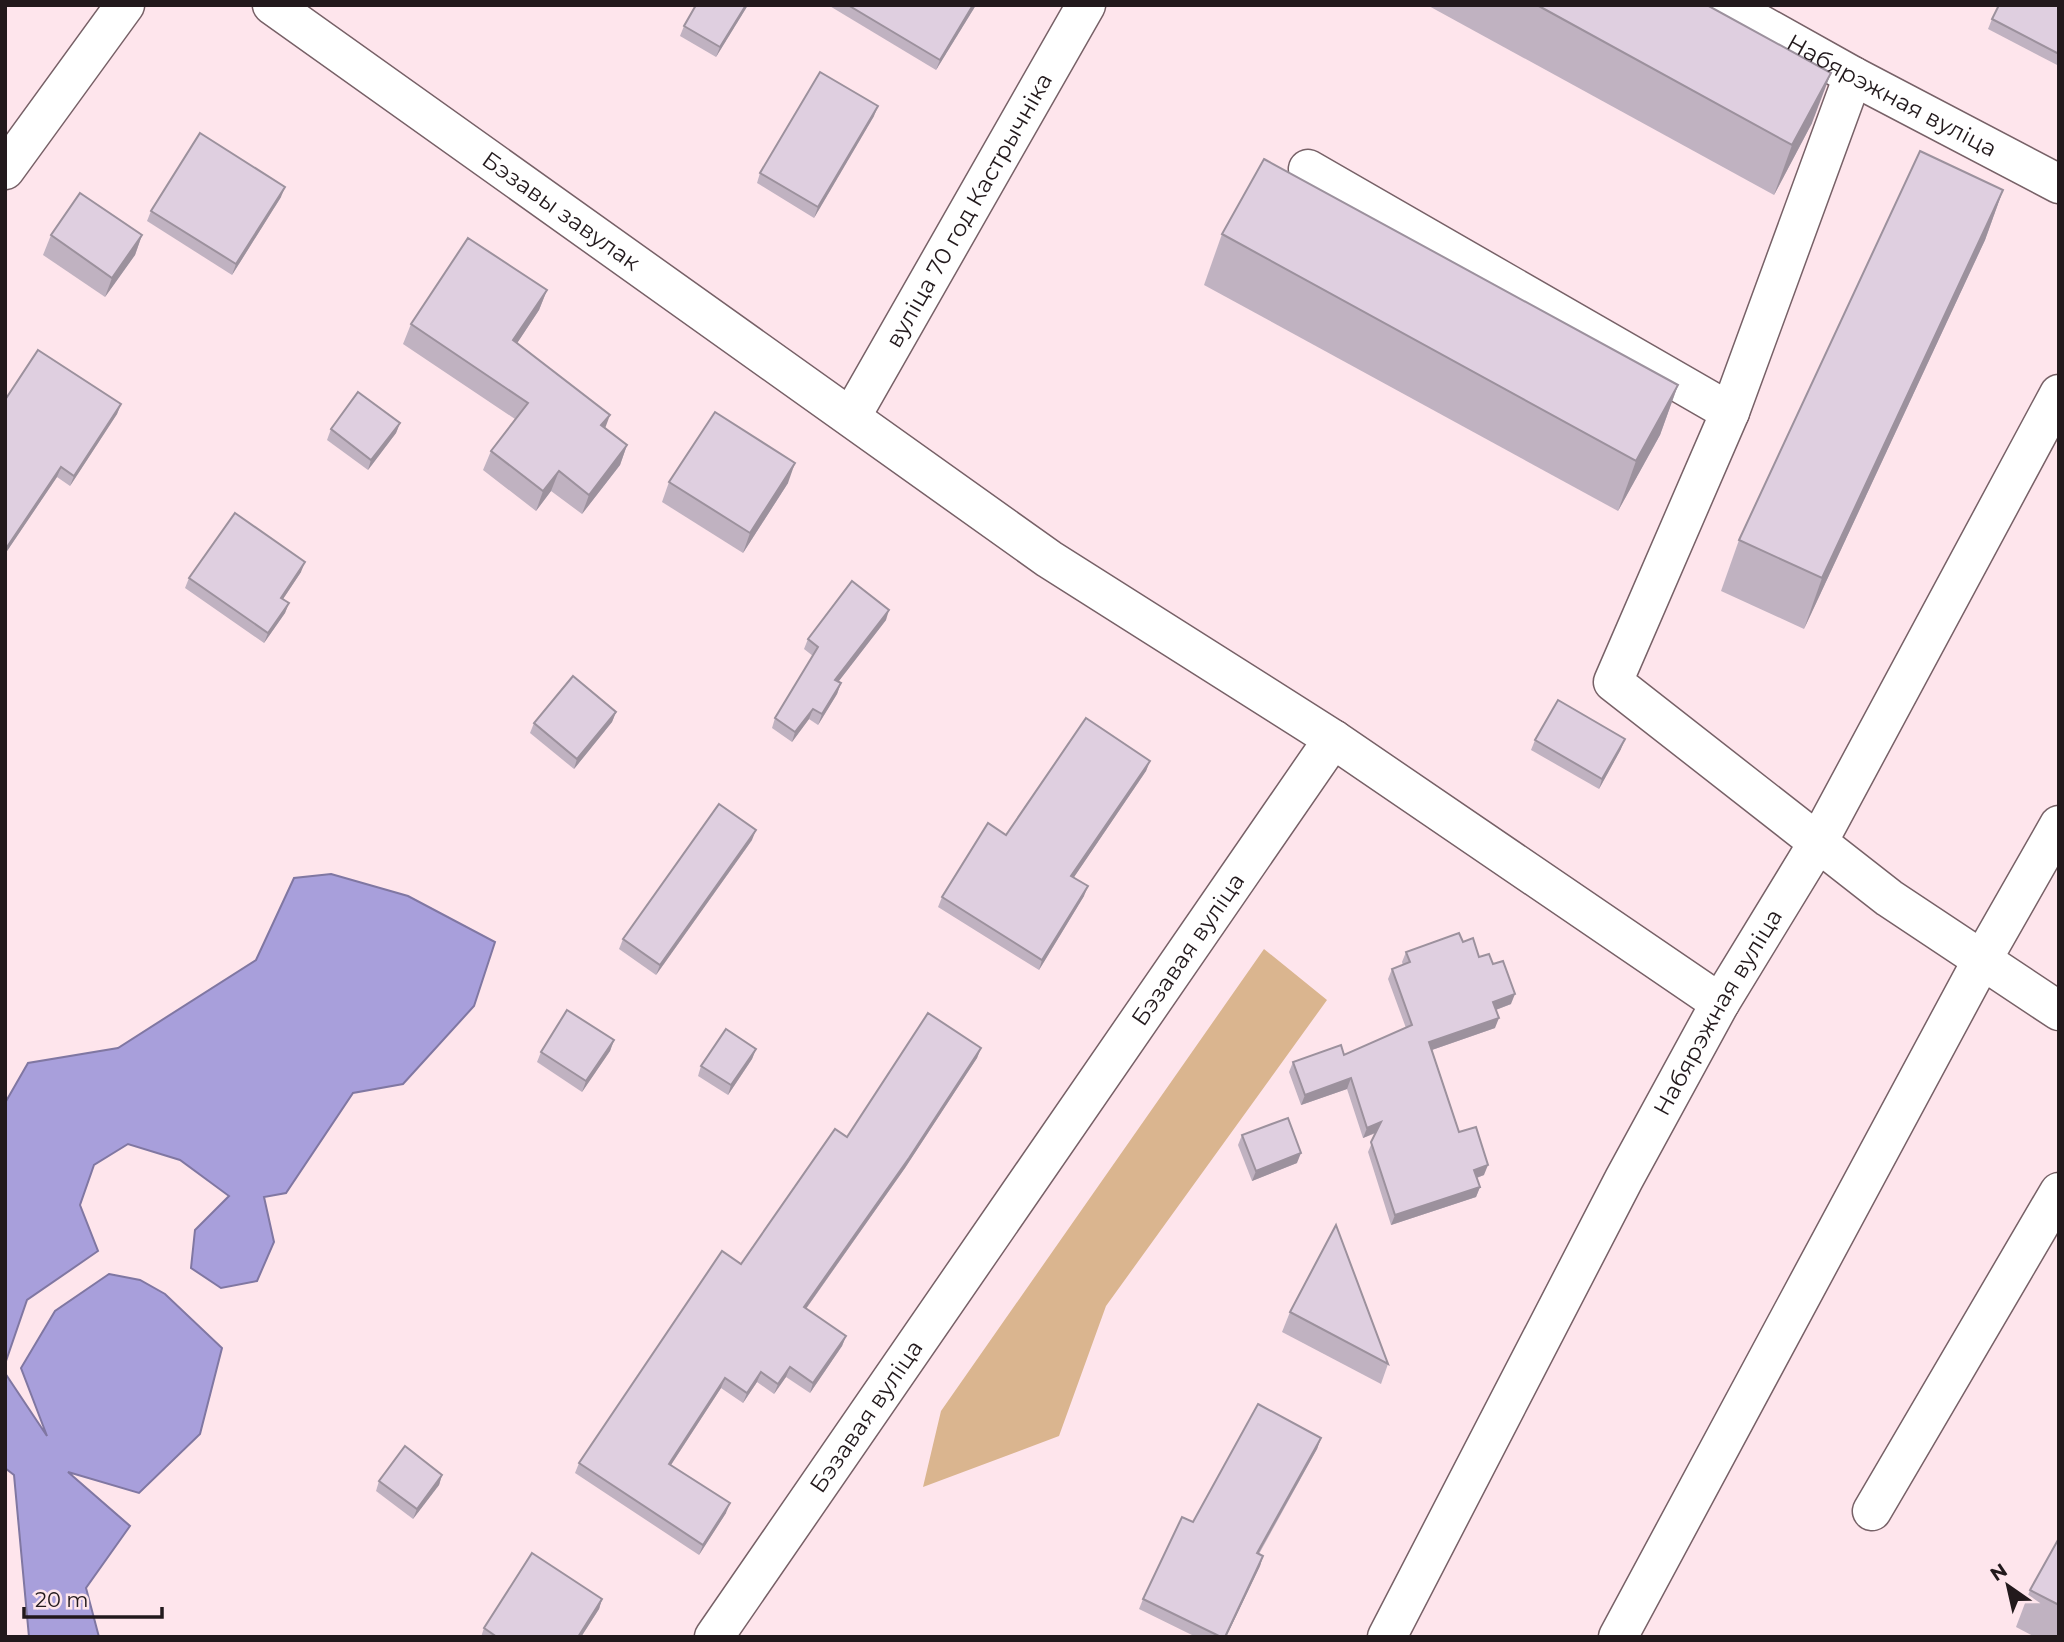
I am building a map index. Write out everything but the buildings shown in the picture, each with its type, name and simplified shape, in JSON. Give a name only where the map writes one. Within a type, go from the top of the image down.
[{"type":"street","points":[[5,170],[125,5]]},
{"type":"street","name":"Бэзавы завулак","points":[[272,5],[851,417]]},
{"type":"street","name":"вуліца 70 год Кастрычніка","points":[[851,417],[1086,5]]},
{"type":"street","name":"Набярэжная вуліца","points":[[1726,5],[1853,76],[2059,184]]},
{"type":"street","points":[[1853,76],[1730,412],[1613,682],[1889,898],[2059,1011]]},
{"type":"street","points":[[1308,169],[1730,412]]},
{"type":"street","name":"Набярэжная вуліца","points":[[1387,1637],[1625,1179],[1720,1003],[1817,844],[2059,394]]},
{"type":"street","points":[[851,417],[1049,559],[1333,739],[1720,1003]]},
{"type":"street","name":"Бэзавая вуліца","points":[[714,1637],[1333,739]]},
{"type":"street","points":[[1618,1637],[1982,960],[2059,825]]},
{"type":"street","points":[[1872,1511],[2059,1192]]},
{"type":"shaded area","points":[[331,874],[408,896],[495,942],[474,1006],[403,1084],[353,1093],[286,1193],[264,1197],[274,1242],[257,1281],[221,1288],[191,1268],[195,1230],[229,1196],[180,1160],[128,1144],[94,1165],[80,1205],[98,1251],[27,1300],[5,1364],[5,1103],[28,1063],[118,1048],[256,960],[294,878]]},
{"type":"shaded area","points":[[1264,949],[1327,1000],[1106,1306],[1059,1436],[923,1487],[941,1411]]},
{"type":"shaded area","points":[[109,1274],[140,1280],[165,1294],[222,1348],[200,1434],[139,1493],[68,1472],[130,1526],[86,1588],[99,1637],[29,1637],[14,1475],[5,1468],[5,1373],[47,1436],[21,1368],[55,1311]]}]
